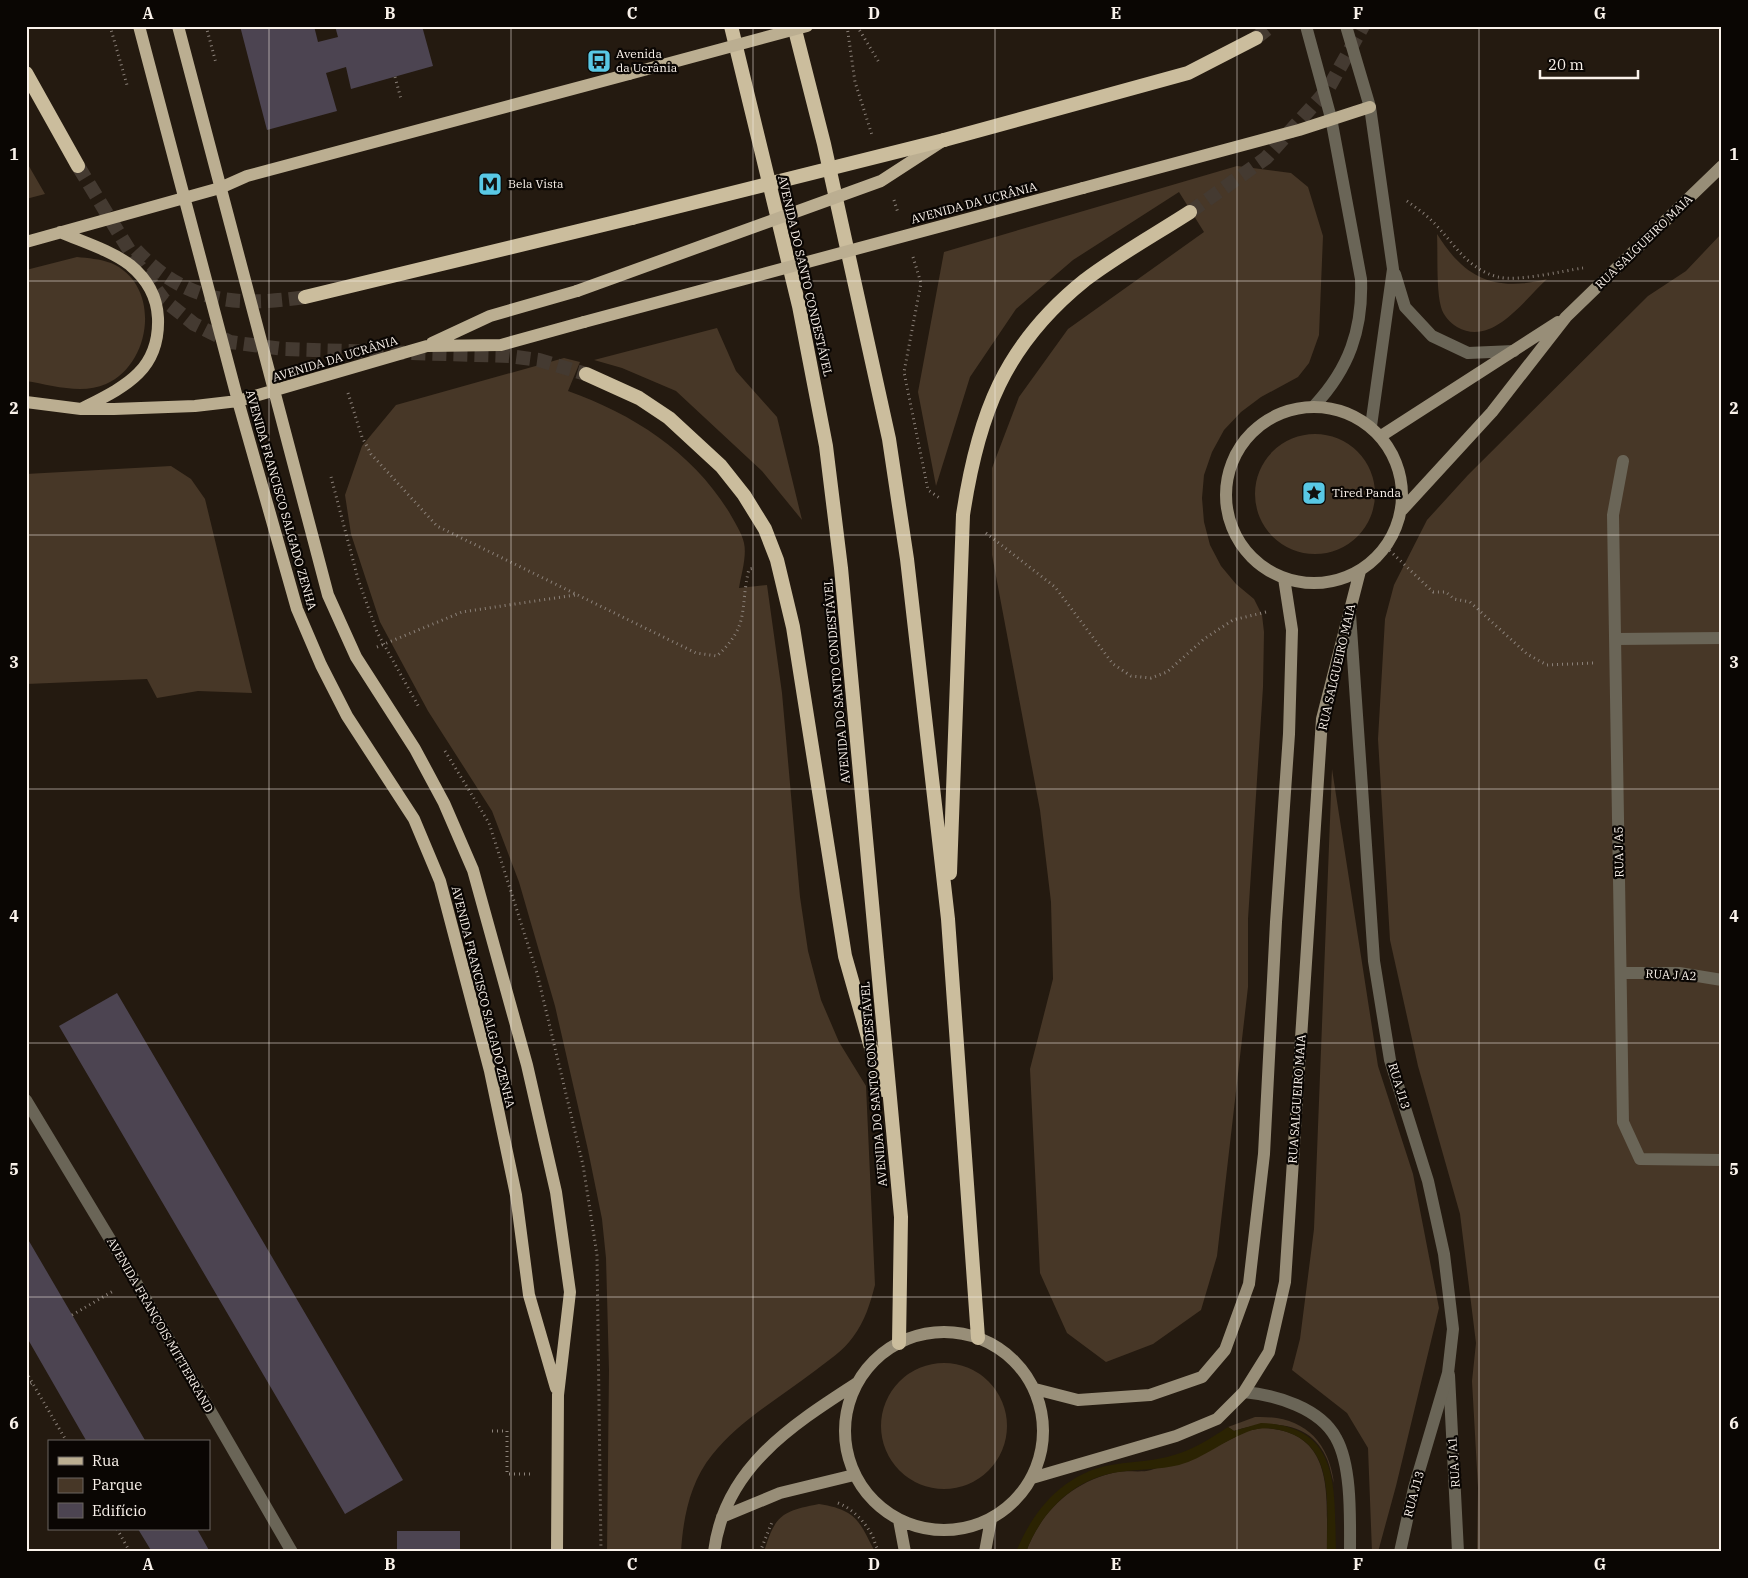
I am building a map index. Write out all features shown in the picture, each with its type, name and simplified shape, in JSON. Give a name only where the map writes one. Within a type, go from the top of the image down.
[{"type":"highway","name":"AVENIDA DO SANTO CONDESTÁVEL","points":[[731,26],[799,306],[826,446],[842,578],[901,1217],[899,1343]]},
{"type":"highway","points":[[794,26],[824,144],[889,440],[907,559],[948,919],[978,1338]]},
{"type":"highway","points":[[305,298],[944,140],[1044,113],[1188,73],[1256,38]]},
{"type":"highway","points":[[26,73],[78,166]]},
{"type":"highway","points":[[948,919],[963,515],[970,467],[981,424],[999,383],[1018,349],[1047,315],[1086,280],[1190,212]]},
{"type":"highway","points":[[586,374],[639,398],[669,418],[721,466],[744,494],[765,528],[777,560],[793,627],[845,956],[892,1121]]},
{"type":"main road","name":"AVENIDA FRANCISCO SALGADO ZENHA","points":[[139,26],[238,401],[297,609],[321,665],[347,716],[414,819],[440,881],[490,1071],[516,1195],[529,1295],[558,1395]]},
{"type":"main road","name":"AVENIDA FRANCISCO SALGADO ZENHA","points":[[178,26],[328,596],[356,657],[415,749],[444,803],[473,870],[527,1065],[556,1192],[570,1292],[558,1395],[557,1552]]},
{"type":"main road","points":[[26,242],[220,188],[247,176],[807,26]]},
{"type":"main road","name":"AVENIDA DA UCRÂNIA","points":[[26,402],[81,409],[148,409],[238,401],[275,392],[427,346],[501,345],[1299,130],[1331,118],[1370,107]]},
{"type":"main road","points":[[427,346],[490,316],[577,291],[881,181],[944,140]]},
{"type":"main road","name":"RUA SALGUEIRO MAIA","points":[[1402,510],[1492,412],[1566,317],[1722,166]]},
{"type":"main road","points":[[60,232],[105,251],[130,265],[148,284],[157,308],[157,340],[153,356],[144,368],[125,385],[81,409]]},
{"type":"main road","name":"RUA SALGUEIRO MAIA","points":[[1381,436],[1566,317]]},
{"type":"main road","points":[[1314,406],[1344,411],[1371,426],[1381,436],[1396,458],[1402,484],[1402,510],[1396,530],[1386,547],[1360,571],[1314,584],[1284,578],[1257,563],[1237,539],[1226,510],[1226,479],[1237,450],[1257,426],[1284,411],[1314,406]]},
{"type":"main road","name":"RUA SALGUEIRO MAIA","points":[[1032,1478],[1192,1429],[1217,1419],[1244,1392],[1269,1352],[1285,1282],[1322,719],[1360,571]]},
{"type":"main road","points":[[1034,1388],[1078,1400],[1150,1394],[1202,1377],[1225,1350],[1249,1284],[1264,1154],[1276,922],[1289,734],[1292,630],[1284,578]]},
{"type":"main road","points":[[951,1332],[978,1338],[1011,1358],[1034,1388],[1043,1418],[1042,1448],[1032,1478],[1015,1501],[991,1519],[961,1530],[929,1530],[899,1520],[873,1501],[854,1475],[847,1452],[845,1428],[848,1405],[857,1383],[875,1360],[899,1343],[925,1334],[951,1332]]},
{"type":"main road","points":[[714,1552],[722,1516],[732,1493],[744,1475],[775,1441],[807,1416],[857,1383]]},
{"type":"main road","points":[[722,1516],[780,1493],[854,1475]]},
{"type":"main road","points":[[985,1552],[991,1519]]},
{"type":"main road","points":[[899,1520],[905,1552]]},
{"type":"street","points":[[1306,26],[1331,118],[1361,279],[1362,304],[1358,329],[1350,354],[1329,390],[1314,406]]},
{"type":"street","points":[[1346,26],[1370,107],[1394,269],[1405,307],[1432,336],[1468,352],[1514,351]]},
{"type":"street","points":[[1371,426],[1394,269]]},
{"type":"street","name":"RUA J A5","points":[[1623,461],[1613,515],[1617,639],[1623,1122],[1640,1159],[1722,1160]]},
{"type":"street","name":"RUA J13","points":[[1350,610],[1374,961],[1390,1060],[1428,1181],[1444,1254],[1453,1329],[1448,1373],[1414,1488],[1400,1552]]},
{"type":"street","points":[[1617,639],[1722,638]]},
{"type":"street","name":"RUA J A2","points":[[1621,973],[1679,973],[1722,980]]},
{"type":"street","name":"AVENIDA FRANÇOIS MITTERRAND","points":[[26,1100],[134,1279],[292,1552]]},
{"type":"street","name":"RUA J A1","points":[[1448,1373],[1458,1552]]},
{"type":"street","points":[[1244,1392],[1270,1394],[1316,1416],[1336,1438],[1344,1462],[1350,1502],[1350,1552]]},
{"type":"path","points":[[110,26],[127,85]]},
{"type":"path","points":[[206,26],[216,63]]},
{"type":"path","points":[[857,26],[880,64]]},
{"type":"path","points":[[395,77],[401,99]]},
{"type":"path","points":[[1380,181],[1431,220],[1460,254],[1478,269],[1500,278],[1535,275],[1623,262]]},
{"type":"path","points":[[341,371],[362,437],[371,454],[437,526],[696,653],[717,656],[733,641],[741,625],[749,569],[752,567],[758,568]]},
{"type":"path","points":[[1386,547],[1433,592],[1446,592],[1454,599],[1470,602],[1528,654],[1547,665],[1617,662]]},
{"type":"path","points":[[356,657],[390,640],[462,612],[576,594]]},
{"type":"path","points":[[72,1315],[134,1279]]},
{"type":"path","points":[[26,1372],[66,1440]]},
{"type":"path","points":[[26,1386],[32,1383]]},
{"type":"path","points":[[492,1431],[507,1431],[507,1474]]},
{"type":"path","points":[[834,1501],[856,1514],[867,1526],[877,1550],[881,1552]]},
{"type":"path","points":[[760,1552],[774,1519]]},
{"type":"path","points":[[118,1530],[130,1552]]},
{"type":"green space","points":[[26,161],[45,194],[26,199]]},
{"type":"green space","points":[[1237,166],[1291,173],[1308,187],[1323,236],[1319,335],[1309,363],[1298,377],[1261,397],[1241,412],[1224,430],[1212,452],[1204,475],[1202,498],[1204,522],[1210,545],[1221,566],[1236,584],[1254,599],[1262,615],[1264,632],[1263,687],[1248,919],[1248,987],[1217,1256],[1201,1310],[1153,1344],[1106,1362],[1067,1333],[1040,1273],[1030,1069],[1053,979],[1051,902],[1040,810],[992,555],[992,468],[1019,397],[1068,329],[1204,232],[1179,192],[1073,260],[1016,309],[970,377],[936,486],[918,392],[944,252]]},
{"type":"green space","points":[[1722,233],[1722,1552],[1477,1552],[1478,1488],[1472,1381],[1476,1343],[1460,1214],[1418,1066],[1390,940],[1378,739],[1385,619],[1394,585],[1427,520],[1468,475],[1648,296],[1686,271]]},
{"type":"green space","points":[[1437,234],[1459,262],[1483,278],[1512,284],[1547,279],[1506,319],[1495,326],[1482,331],[1470,332],[1457,327],[1443,313],[1439,299]]},
{"type":"green space","points":[[77,257],[111,263],[127,274],[138,288],[144,306],[145,324],[141,343],[133,360],[122,374],[97,387],[77,389],[26,381],[26,270]]},
{"type":"green space","points":[[717,328],[736,371],[777,417],[802,520],[762,471],[676,391],[622,368],[594,360]]},
{"type":"green space","points":[[564,358],[580,362],[568,391],[592,400],[638,424],[679,453],[697,471],[729,512],[743,539],[745,554],[739,588],[767,585],[782,693],[800,897],[808,951],[821,1000],[839,1042],[866,1086],[875,1285],[867,1312],[857,1331],[840,1351],[748,1420],[723,1442],[712,1455],[698,1477],[689,1501],[681,1552],[607,1552],[609,1370],[606,1258],[602,1219],[555,1006],[519,882],[492,811],[428,711],[380,622],[351,534],[345,495],[362,446],[396,405]]},
{"type":"green space","points":[[1315,434],[1327,435],[1338,439],[1348,444],[1357,452],[1365,461],[1370,471],[1374,482],[1374,506],[1370,517],[1365,527],[1357,536],[1348,544],[1338,549],[1327,553],[1315,554],[1303,553],[1292,549],[1282,544],[1273,536],[1265,527],[1260,517],[1256,506],[1255,494],[1256,482],[1260,471],[1265,461],[1273,452],[1282,444],[1292,439],[1303,435]]},
{"type":"green space","points":[[171,466],[191,479],[205,499],[252,693],[198,691],[157,698],[147,679],[26,684],[26,474]]},
{"type":"green space","points":[[1332,769],[1378,1066],[1413,1174],[1439,1308],[1378,1552],[1372,1552],[1368,1448],[1347,1413],[1292,1370],[1300,1339],[1314,1229]]},
{"type":"green space","points":[[944,1363],[968,1367],[989,1381],[1003,1402],[1007,1426],[1003,1450],[989,1471],[968,1485],[944,1489],[920,1485],[899,1471],[885,1450],[881,1426],[885,1402],[899,1381],[920,1367]]},
{"type":"green space","points":[[1255,1417],[1271,1417],[1286,1420],[1310,1432],[1326,1453],[1334,1483],[1327,1460],[1319,1445],[1309,1436],[1298,1430],[1286,1426],[1273,1425],[1247,1427],[1234,1431],[1228,1427]]},
{"type":"green space","points":[[1262,1428],[1286,1432],[1304,1441],[1315,1454],[1322,1470],[1326,1489],[1327,1552],[1026,1552],[1040,1523],[1050,1511],[1073,1490],[1086,1483],[1101,1476],[1117,1472],[1151,1470],[1200,1453],[1247,1431]]},
{"type":"green space","points":[[819,1504],[842,1510],[855,1519],[865,1532],[875,1552],[764,1552],[776,1522],[796,1509]]},
{"type":"sand","points":[[1261,1423],[1287,1427],[1307,1436],[1320,1449],[1328,1465],[1333,1485],[1336,1552],[1327,1552],[1327,1500],[1325,1483],[1321,1466],[1314,1452],[1303,1440],[1287,1432],[1267,1428],[1247,1432],[1197,1458],[1179,1465],[1119,1472],[1088,1481],[1061,1499],[1050,1511],[1032,1537],[1026,1552],[1016,1552],[1032,1520],[1043,1506],[1055,1493],[1083,1474],[1117,1464],[1160,1459],[1181,1453],[1195,1447],[1228,1427],[1234,1431]]},
{"type":"building","points":[[240,26],[314,26],[318,42],[338,37],[335,26],[422,26],[433,66],[351,89],[346,67],[326,73],[337,111],[267,130]]},
{"type":"building","points":[[117,993],[403,1480],[345,1514],[59,1026]]},
{"type":"building","points":[[26,1236],[145,1440],[86,1440],[26,1336]]},
{"type":"building","points":[[139,1530],[198,1530],[210,1552],[152,1552]]},
{"type":"building","points":[[397,1531],[460,1531],[460,1552],[397,1552]]},
{"type":"tunnel","points":[[1256,38],[1271,26]]},
{"type":"tunnel","points":[[1190,212],[1266,158],[1328,89],[1363,26]]},
{"type":"tunnel","points":[[78,166],[137,263],[164,300],[194,324],[230,342],[283,349],[509,356],[539,360],[586,374]]},
{"type":"tunnel","points":[[136,250],[155,268],[174,281],[193,291],[213,297],[257,301],[305,297]]},
{"type":"place","name":"Avenida da Ucrânia","points":[[599,61]]},
{"type":"place","name":"Bela Vista","points":[[490,184]]},
{"type":"place","name":"Tired Panda","points":[[1314,493]]}]
